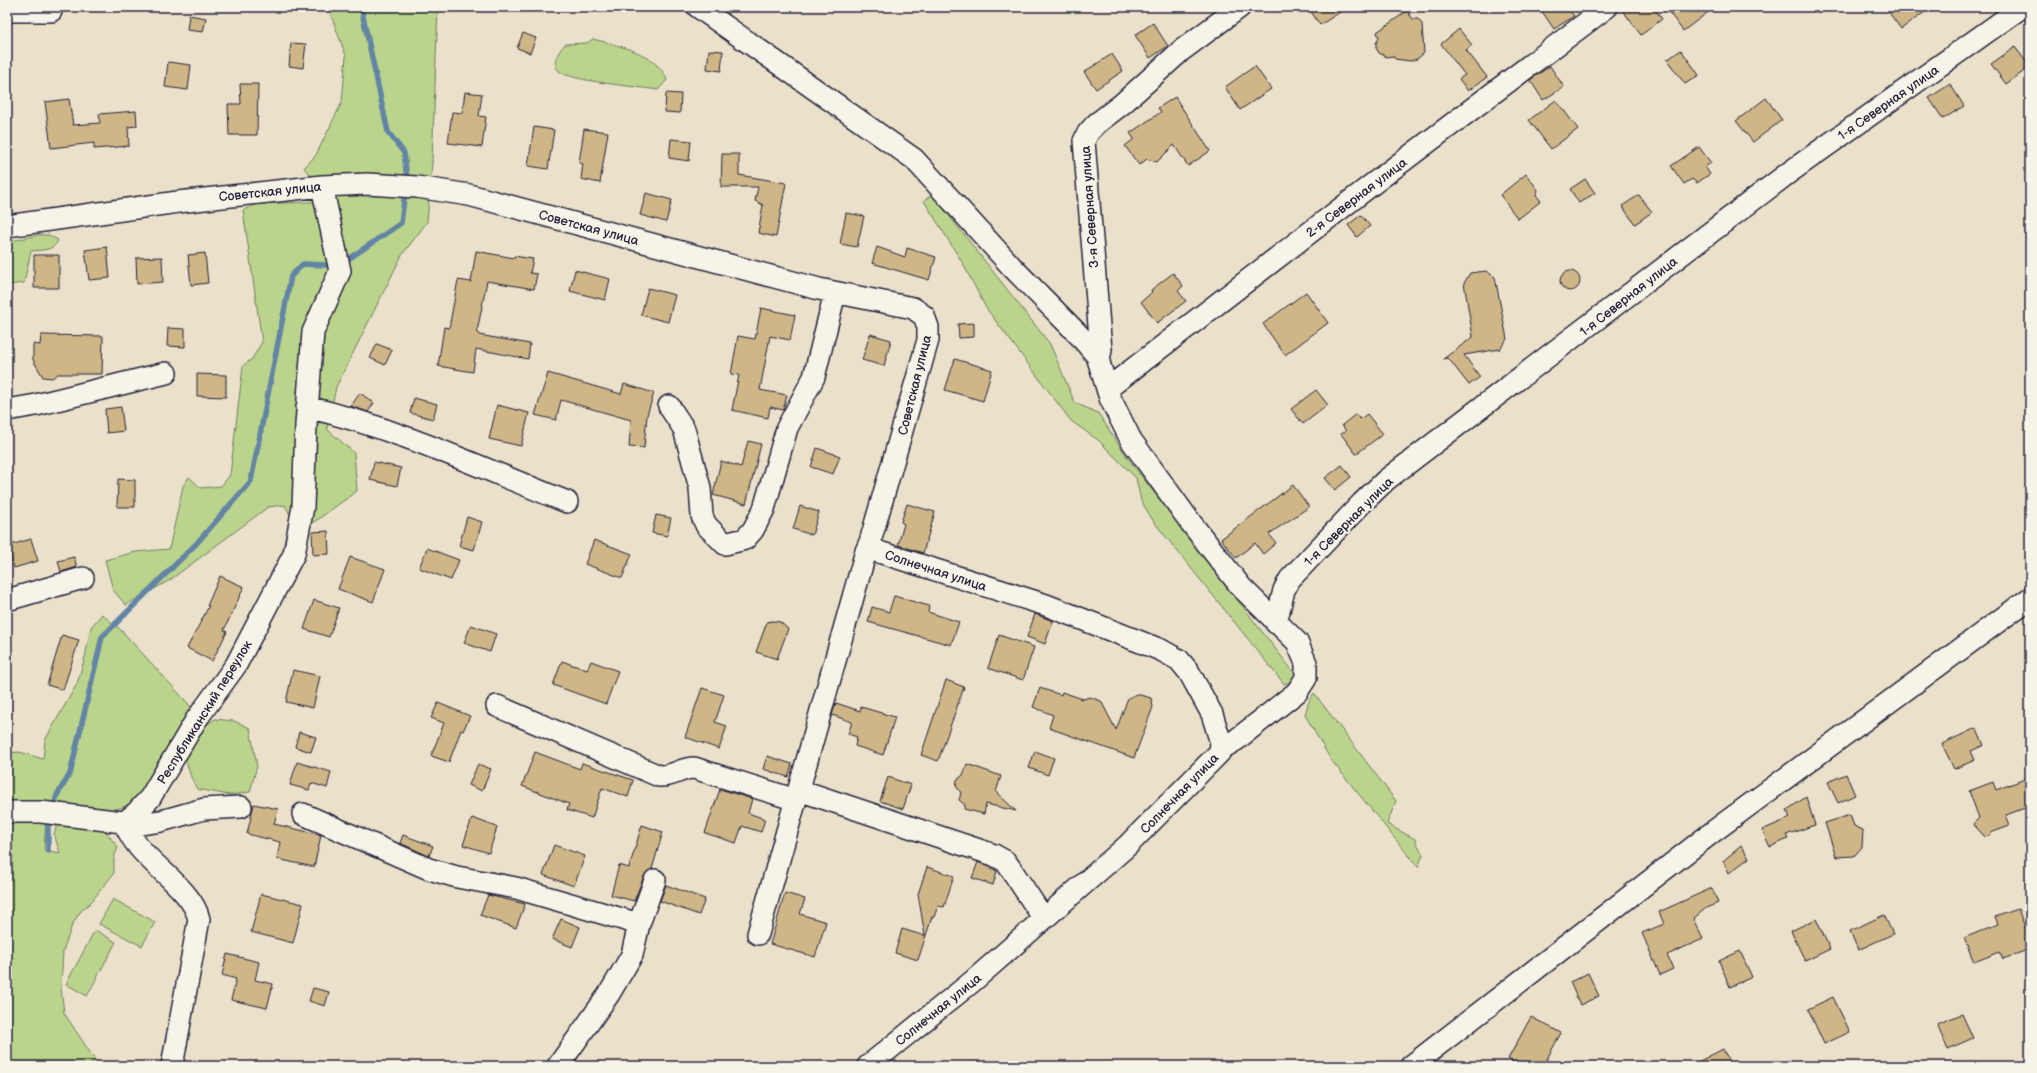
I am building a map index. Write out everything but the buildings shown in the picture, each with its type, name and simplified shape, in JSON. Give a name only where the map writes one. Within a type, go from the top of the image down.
[{"type":"street","points":[[698,7],[914,159],[1012,267],[1078,334],[1099,360],[1110,398],[1132,440],[1191,523],[1241,587],[1296,642],[1306,663],[1306,678],[1297,692],[1236,740],[1220,749]]},
{"type":"street","name":"3-я Северная улица","points":[[1099,360],[1101,350],[1084,142],[1088,133],[1096,124],[1122,104],[1182,50],[1240,7]]},
{"type":"street","name":"2-я Северная улица","points":[[1107,389],[1370,186],[1607,7]]},
{"type":"street","name":"1-я Северная улица","points":[[1276,623],[1284,590],[1290,580],[1362,503],[1386,480],[1787,174],[2022,7]]},
{"type":"street","points":[[7,11],[51,11]]},
{"type":"street","name":"Советская улица","points":[[7,226],[178,202],[322,186],[393,184],[469,195],[835,293],[913,308],[924,316],[928,327],[928,340],[920,372],[872,545],[866,551],[758,934]]},
{"type":"street","name":"Республиканский переулок","points":[[124,823],[150,798],[200,714],[236,665],[294,554],[303,507],[307,407],[313,332],[340,271],[322,186]]},
{"type":"street","points":[[669,406],[684,429],[700,488],[702,516],[706,525],[725,544],[745,539],[753,530],[764,509],[787,428],[814,377],[835,293]]},
{"type":"street","points":[[7,410],[36,405],[166,373]]},
{"type":"street","points":[[307,407],[350,418],[416,441],[567,502]]},
{"type":"street","name":"Солнечная улица","points":[[868,1066],[973,981],[1149,825],[1220,752],[1221,742],[1212,714],[1189,672],[1179,660],[1161,650],[1046,605],[879,552],[872,545]]},
{"type":"street","points":[[7,600],[83,578]]},
{"type":"street","points":[[1418,1064],[1714,831],[1890,703],[2030,598]]},
{"type":"street","points":[[497,706],[659,776],[668,777],[686,768],[694,768],[798,795],[994,855],[1005,861],[1044,919]]},
{"type":"street","points":[[7,812],[41,812],[139,824],[161,821],[204,809],[241,807]]},
{"type":"street","points":[[303,814],[429,869],[457,877],[516,888],[639,924]]},
{"type":"street","points":[[124,823],[139,847],[173,881],[191,903],[197,912],[199,919],[172,1066]]},
{"type":"street","points":[[558,1066],[609,994],[632,955],[639,924],[655,880]]},
{"type":"green space","points":[[328,7],[438,7],[432,163],[427,222],[402,255],[336,387],[327,429],[354,453],[357,491],[310,525],[297,528],[285,505],[268,507],[170,580],[126,605],[113,590],[105,560],[135,552],[169,549],[183,486],[189,477],[201,488],[221,486],[230,475],[243,366],[252,359],[262,342],[243,210],[258,204],[333,201],[304,168],[316,155],[342,102],[346,56]]},
{"type":"green space","points":[[593,39],[625,48],[646,57],[662,70],[667,80],[658,90],[576,78],[565,75],[556,68],[555,64],[557,56],[565,44],[587,43]]},
{"type":"green space","points":[[932,194],[1050,344],[1075,403],[1098,413],[1129,460],[1295,674],[1290,682],[1284,684],[1154,522],[1141,501],[1136,478],[1098,440],[1071,421],[986,308],[962,262],[924,201]]},
{"type":"green space","points":[[38,235],[49,235],[58,240],[51,248],[31,251],[24,283],[7,285],[7,242]]},
{"type":"green space","points":[[102,614],[122,631],[194,710],[158,772],[142,794],[134,802],[123,807],[109,810],[92,811],[73,811],[7,805],[7,753],[20,752],[43,759],[45,740],[77,684],[85,657],[91,627]]},
{"type":"green space","points":[[1314,693],[1396,801],[1387,824],[1415,839],[1423,855],[1418,867],[1331,760],[1305,715],[1309,701]]},
{"type":"green space","points":[[215,719],[234,721],[250,728],[257,766],[250,792],[229,795],[197,789],[191,777],[185,758],[200,729]]},
{"type":"green space","points":[[46,820],[44,850],[60,853],[54,834],[58,821],[102,827],[118,847],[114,858],[114,873],[91,902],[80,912],[72,925],[63,951],[61,987],[64,1013],[99,1066],[7,1066],[7,822]]},
{"type":"green space","points":[[113,899],[155,922],[142,946],[99,924]]},
{"type":"green space","points":[[95,930],[116,942],[87,996],[66,984]]},
{"type":"waterway","points":[[361,7],[388,132],[404,153],[407,179]]},
{"type":"waterway","points":[[350,258],[401,223],[405,192]]},
{"type":"waterway","points":[[53,809],[57,795],[70,774],[102,637],[196,544],[251,481],[291,276],[303,264],[326,265]]},
{"type":"waterway","points":[[48,851],[48,823],[50,818]]}]
